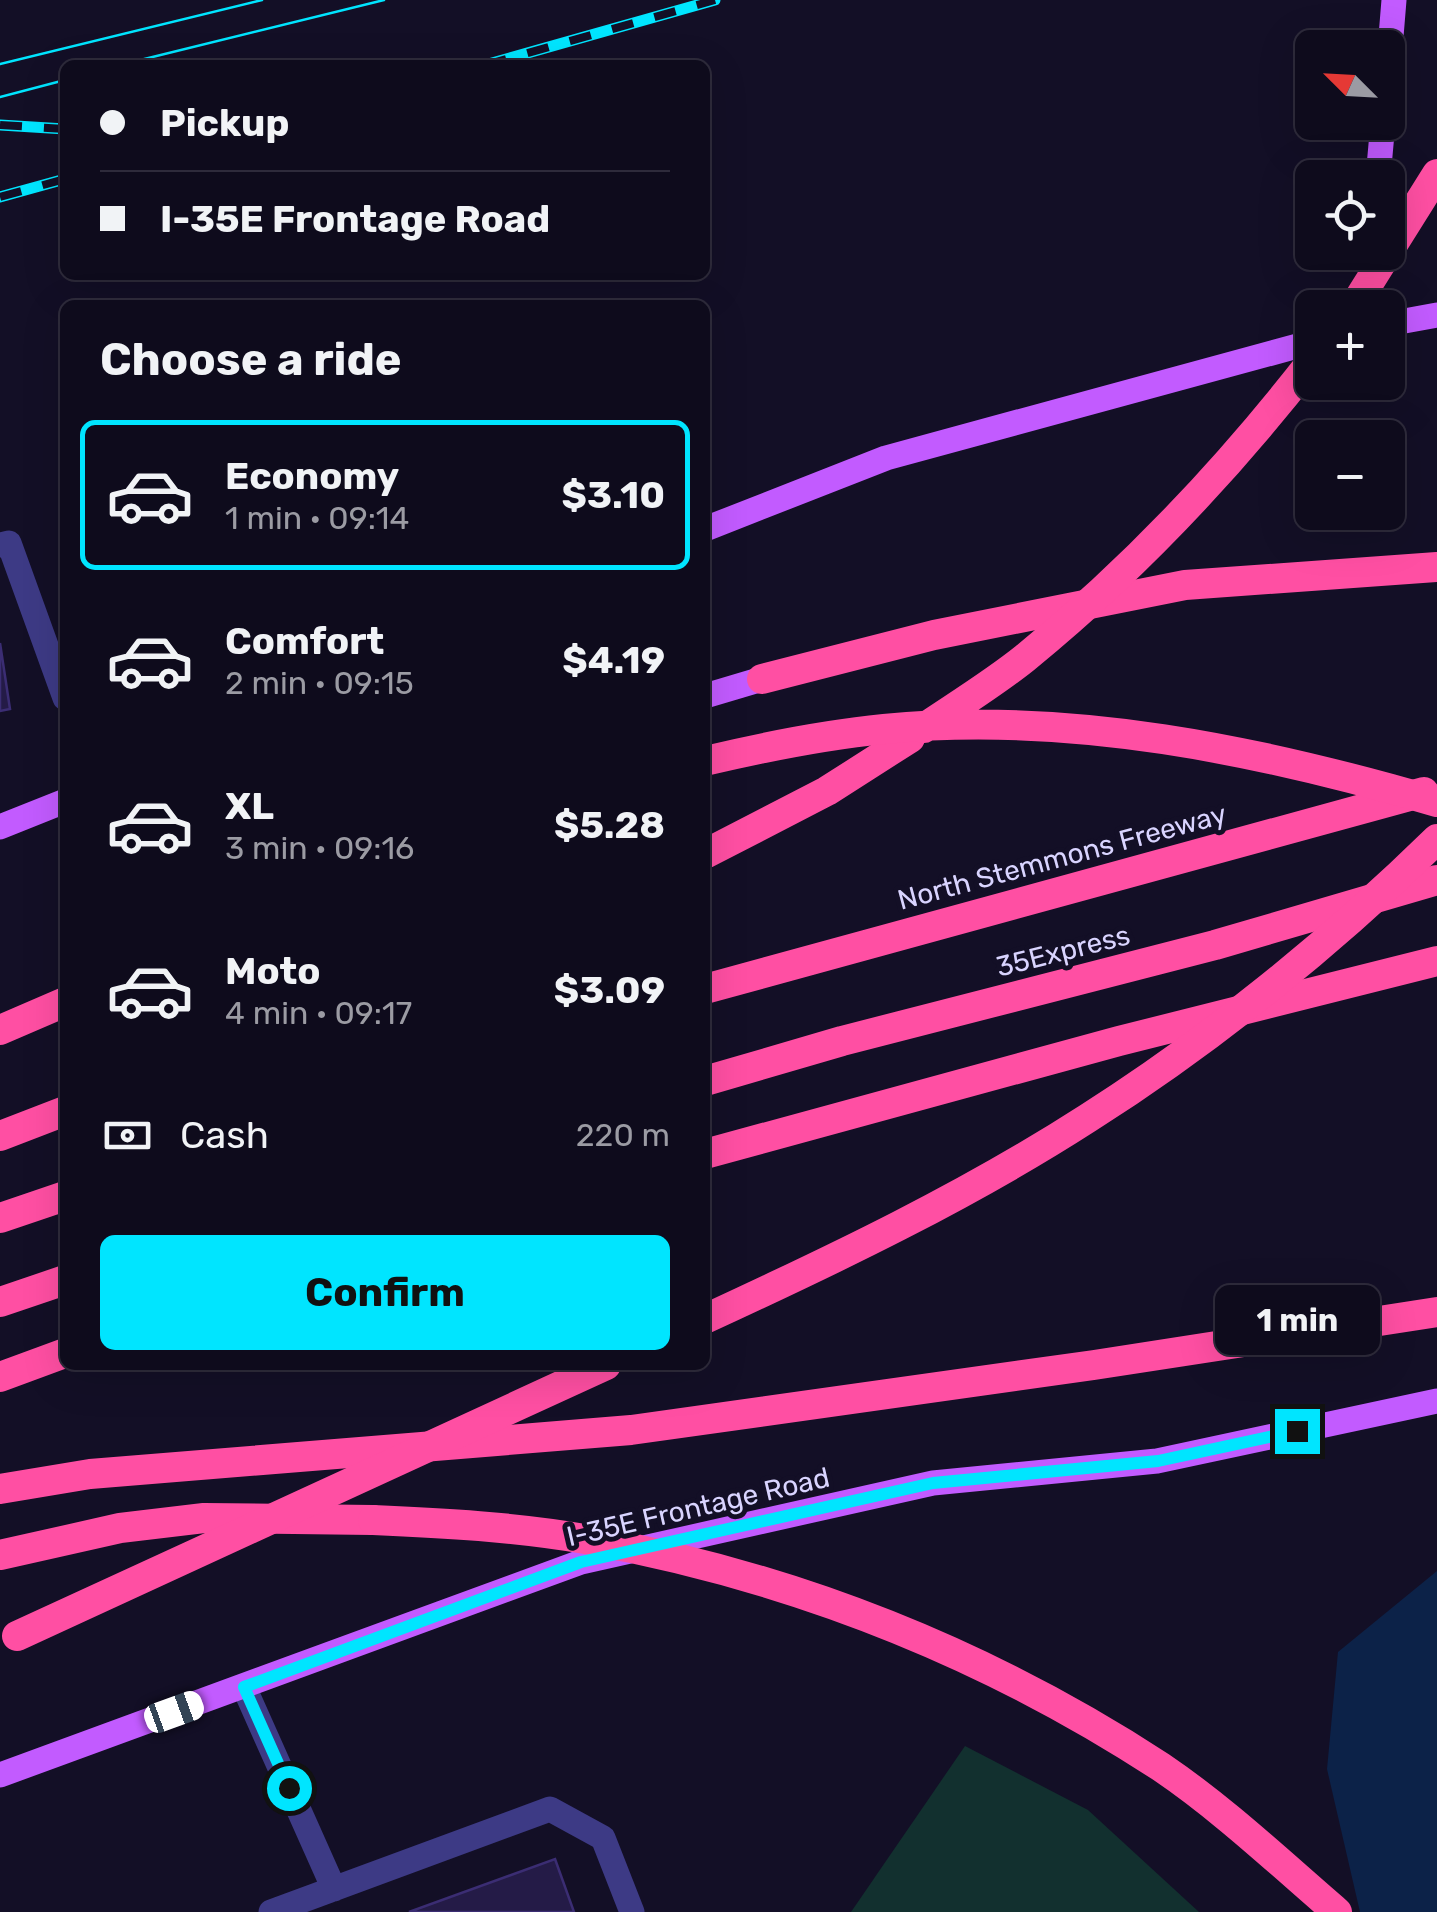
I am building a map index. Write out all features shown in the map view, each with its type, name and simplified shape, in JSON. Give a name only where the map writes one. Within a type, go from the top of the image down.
[{"type":"highway","points":[[1364,290],[1437,174]]},
{"type":"highway","points":[[710,851],[827,791],[1022,661],[1108,587],[1202,493],[1295,383]]},
{"type":"highway","points":[[762,679],[934,635],[1184,585],[1437,567]]},
{"type":"highway","points":[[710,760],[885,729],[1036,728],[1179,740],[1262,756],[1437,802]]},
{"type":"highway","name":"North Stemmons Freeway","points":[[710,989],[1437,788]]},
{"type":"highway","points":[[710,1317],[914,1217],[1090,1117],[1298,963],[1437,838]]},
{"type":"highway","name":"35Express","points":[[710,1080],[842,1040],[1215,946],[1437,880]]},
{"type":"highway","points":[[710,1153],[1119,1041],[1437,961]]},
{"type":"highway","points":[[0,1030],[60,1004]]},
{"type":"highway","points":[[0,1136],[60,1113]]},
{"type":"highway","points":[[0,1218],[60,1198]]},
{"type":"highway","points":[[0,1302],[60,1282]]},
{"type":"highway","points":[[0,1489],[90,1474],[631,1430],[1437,1312]]},
{"type":"highway","points":[[0,1377],[60,1355]]},
{"type":"highway","points":[[8,1640],[595,1370]]},
{"type":"highway","points":[[0,1554],[120,1528],[204,1518],[373,1520],[470,1524],[585,1539],[730,1572],[925,1639],[1032,1691],[1164,1769],[1337,1912]]},
{"type":"main road","points":[[1392,30],[1394,0]]},
{"type":"main road","points":[[1405,321],[1437,315]]},
{"type":"main road","points":[[710,526],[886,458],[1295,347]]},
{"type":"main road","points":[[710,695],[762,679]]},
{"type":"main road","points":[[0,827],[60,802]]},
{"type":"main road","name":"I-35E Frontage Road","points":[[0,1775],[581,1562],[933,1483],[1158,1461],[1437,1401]]},
{"type":"lane","points":[[0,545],[10,543],[60,684]]},
{"type":"lane","points":[[244,1687],[334,1889]]},
{"type":"lane","points":[[271,1912],[550,1809],[603,1838],[632,1912]]},
{"type":"green space","points":[[965,1746],[1088,1810],[1199,1912],[851,1912]]},
{"type":"water","points":[[1437,1571],[1437,1912],[1360,1912],[1327,1769],[1338,1652]]},
{"type":"building","points":[[0,643],[10,709],[0,711]]},
{"type":"building","points":[[555,1859],[574,1912],[409,1912]]},
{"type":"tram line","points":[[0,64],[262,0]]},
{"type":"tram line","points":[[140,60],[384,0]]},
{"type":"tram line","points":[[0,97],[60,81]]},
{"type":"railway","points":[[503,60],[715,0]]},
{"type":"railway","points":[[0,125],[60,129]]},
{"type":"railway","points":[[0,197],[60,180]]},
{"type":"route","points":[[289,1788],[244,1687],[581,1562],[933,1483],[1158,1461],[1297,1431]]}]
